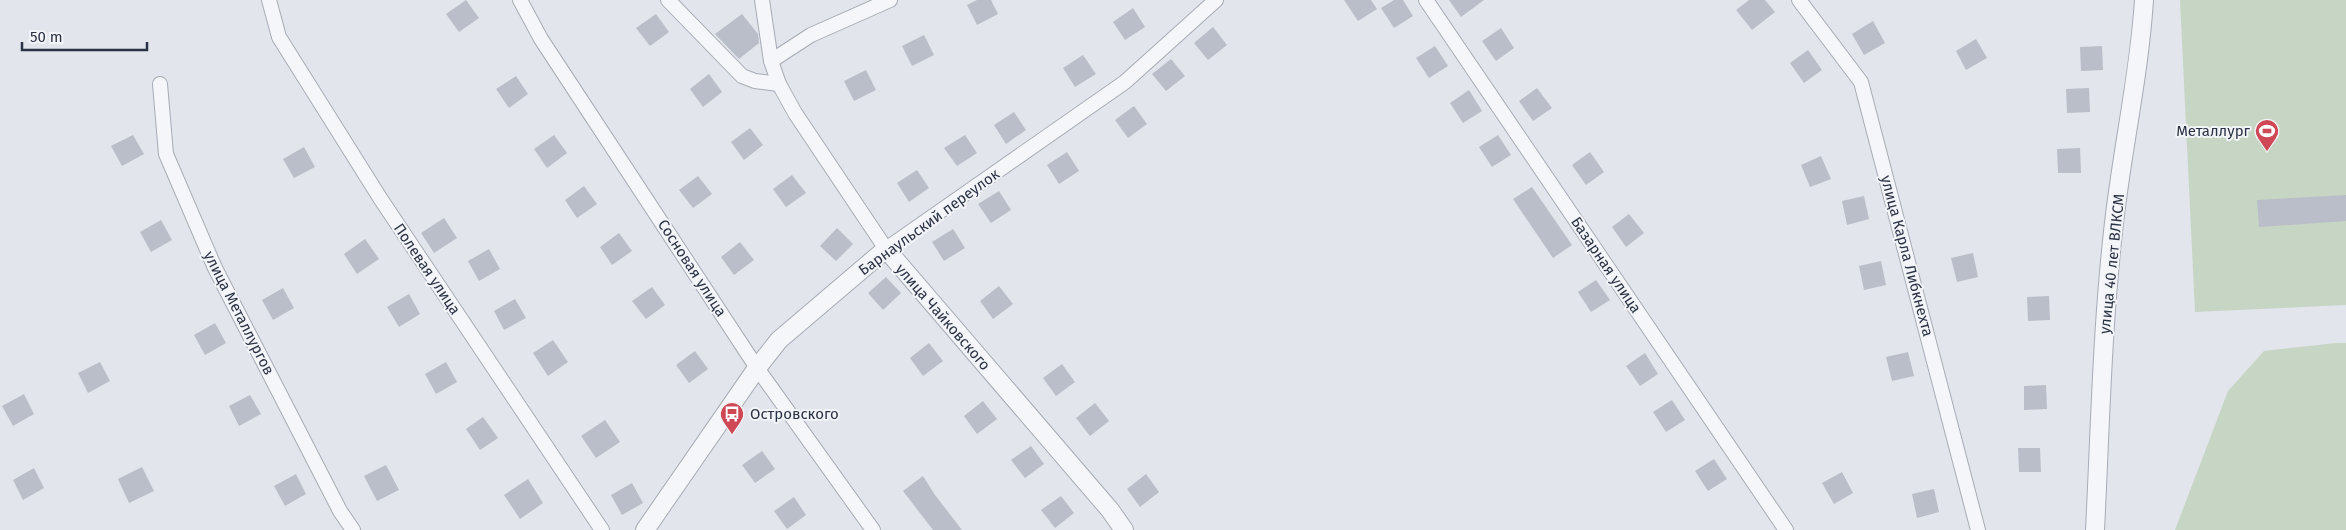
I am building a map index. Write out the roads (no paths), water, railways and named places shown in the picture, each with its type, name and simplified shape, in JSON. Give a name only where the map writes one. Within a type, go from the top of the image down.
[{"type":"street","name":"Полевая улица","points":[[269,0],[280,36],[380,198],[602,530]]},
{"type":"street","name":"Сосновая улица","points":[[520,0],[541,39],[757,368],[873,530]]},
{"type":"street","points":[[668,0],[742,76],[755,82],[779,84]]},
{"type":"street","name":"улица Чайковского","points":[[762,0],[771,61],[779,84],[795,113],[886,250],[1110,510],[1124,530]]},
{"type":"street","points":[[771,61],[810,35],[890,0]]},
{"type":"street","name":"Барнаульский переулок","points":[[645,530],[757,368],[779,340],[886,250],[1124,82],[1216,0]]},
{"type":"street","name":"Базарная улица","points":[[1426,0],[1786,530]]},
{"type":"street","name":"улица Карла Либкнехта","points":[[1799,0],[1861,82],[1978,530]]},
{"type":"street","name":"улица 40 лет ВЛКСМ","points":[[2096,530],[2106,302],[2113,229],[2139,62],[2144,0]]},
{"type":"street","name":"улица Металлургов","points":[[160,84],[166,154],[169,163],[215,268],[340,511],[353,530]]},
{"type":"place","name":"Металлург","points":[[2267,152]]},
{"type":"place","name":"Островского","points":[[732,435]]}]
